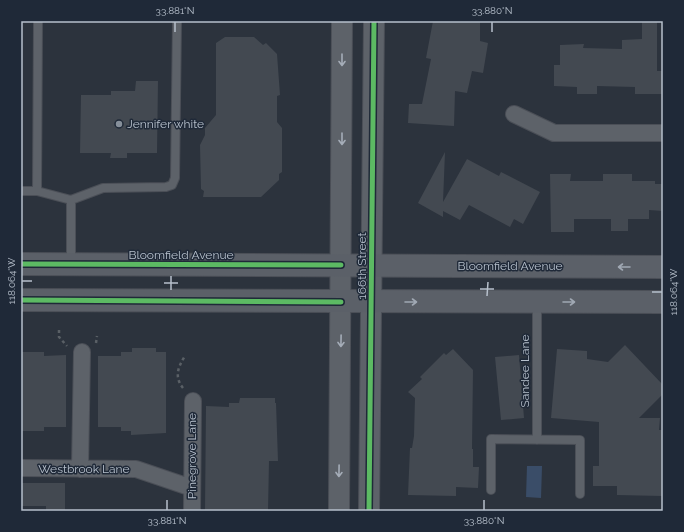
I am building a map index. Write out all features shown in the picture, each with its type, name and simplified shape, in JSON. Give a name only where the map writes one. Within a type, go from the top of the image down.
[{"type":"main road","name":"Bloomfield Avenue","points":[[21,264],[663,267]]},
{"type":"main road","points":[[21,300],[663,302]]},
{"type":"street","name":"166th Street","points":[[338,511],[341,302],[342,21]]},
{"type":"street","name":"166th Street","points":[[369,511],[373,265],[374,21]]},
{"type":"street","points":[[514,114],[554,133],[663,133]]},
{"type":"street","points":[[80,469],[82,352]]},
{"type":"street","name":"Pinegrove Lane","points":[[192,511],[193,401]]},
{"type":"street","name":"Westbrook Lane","points":[[21,468],[136,469],[192,488]]},
{"type":"lane","points":[[37,191],[38,21]]},
{"type":"lane","points":[[21,191],[37,191],[71,200],[103,188],[166,187],[172,185],[175,178],[177,21]]},
{"type":"lane","points":[[71,200],[71,264]]},
{"type":"lane","name":"Sandee Lane","points":[[537,302],[537,440]]},
{"type":"lane","points":[[491,490],[491,440],[580,440],[580,494]]},
{"type":"path","points":[[185,356],[179,364],[177,376],[179,383],[193,401]]},
{"type":"water","points":[[527,466],[542,466],[541,498],[526,497]]},
{"type":"building","points":[[433,21],[480,21],[480,41],[488,43],[483,73],[472,71],[467,93],[455,91],[454,126],[408,123],[409,104],[422,104],[431,59],[426,58]]},
{"type":"building","points":[[642,21],[657,21],[657,71],[663,71],[663,94],[635,94],[635,87],[597,86],[597,94],[577,94],[577,87],[554,86],[554,65],[560,65],[560,45],[584,44],[583,48],[622,49],[622,40],[642,39]]},
{"type":"building","points":[[225,37],[254,37],[263,45],[266,43],[277,54],[280,95],[277,96],[277,122],[282,128],[282,172],[279,174],[279,180],[261,197],[203,197],[204,191],[201,189],[200,145],[205,135],[205,128],[216,115],[216,43]]},
{"type":"building","name":"Jennifer white","points":[[136,81],[158,81],[157,153],[127,153],[127,158],[110,158],[111,153],[80,153],[81,95],[111,95],[111,91],[135,91]]},
{"type":"building","points":[[445,152],[443,202],[467,159],[499,176],[501,172],[540,192],[523,224],[514,219],[510,227],[469,205],[460,220],[443,211],[443,217],[418,203]]},
{"type":"building","points":[[550,174],[571,174],[570,181],[603,181],[603,174],[632,174],[632,181],[655,181],[655,184],[663,184],[663,211],[649,210],[649,219],[628,219],[628,231],[611,231],[611,219],[574,219],[574,232],[551,232]]},
{"type":"building","points":[[625,345],[663,385],[663,394],[639,418],[660,418],[659,430],[663,430],[662,496],[617,495],[617,486],[593,486],[593,466],[599,466],[599,422],[551,418],[557,349],[587,351],[587,359],[608,362]]},
{"type":"building","points":[[132,348],[156,348],[156,352],[166,352],[166,433],[131,435],[131,431],[121,431],[121,427],[98,427],[98,356],[121,356],[121,352],[132,352]]},
{"type":"building","points":[[453,349],[473,370],[472,449],[473,467],[479,467],[478,488],[456,487],[456,496],[408,495],[410,448],[412,448],[414,436],[415,398],[408,392],[422,379],[420,377],[444,353],[446,355]]},
{"type":"building","points":[[21,352],[44,352],[44,356],[66,355],[66,427],[44,427],[44,431],[21,431]]},
{"type":"building","points":[[519,355],[524,418],[501,420],[495,357]]},
{"type":"building","points":[[240,398],[275,398],[278,461],[269,461],[268,511],[205,511],[206,406],[229,407],[229,403],[239,403]]},
{"type":"building","points":[[21,483],[65,483],[65,511],[46,511],[46,506],[21,506]]},
{"type":"cycle path","points":[[369,511],[374,21]]},
{"type":"cycle path","points":[[21,264],[341,265]]},
{"type":"cycle path","points":[[21,300],[341,302]]},
{"type":"place","name":"Jennifer white","points":[[119,124]]}]
